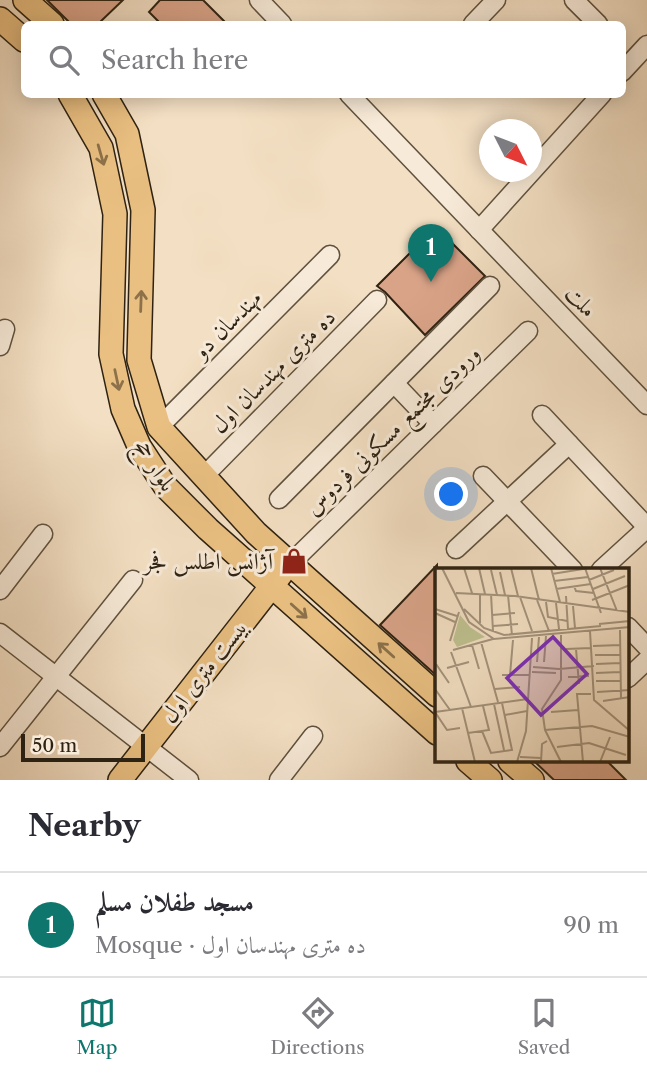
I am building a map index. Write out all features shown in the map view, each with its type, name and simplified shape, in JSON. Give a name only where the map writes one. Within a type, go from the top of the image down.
[{"type":"main road","points":[[25,0],[49,21]]},
{"type":"main road","points":[[0,19],[21,37]]},
{"type":"main road","name":"بلوار حج","points":[[73,98],[101,148],[115,214],[111,354],[123,409],[139,446],[165,486],[208,529],[435,731]]},
{"type":"main road","name":"بلوار حج","points":[[106,98],[127,134],[143,210],[139,360],[159,427],[256,533],[435,693]]},
{"type":"main road","name":"بیست متری اول","points":[[120,780],[290,564]]},
{"type":"main road","points":[[469,762],[489,780]]},
{"type":"main road","points":[[511,762],[532,780]]},
{"type":"street","points":[[476,21],[496,0]]},
{"type":"street","points":[[574,0],[595,21]]},
{"type":"street","points":[[266,3],[280,21]]},
{"type":"street","points":[[626,61],[647,45]]},
{"type":"street","name":"ملت","points":[[353,98],[647,405]]},
{"type":"street","points":[[479,230],[598,98]]},
{"type":"street","name":"مهندسان دو","points":[[159,427],[330,255]]},
{"type":"street","points":[[279,499],[490,286]]},
{"type":"street","name":"ده متری مهندسان اول","points":[[204,476],[377,300]]},
{"type":"street","name":"ورودی مجتمع مسکونی فردوس","points":[[290,564],[528,331]]},
{"type":"street","points":[[394,383],[433,424]]},
{"type":"street","points":[[542,415],[647,528],[603,568]]},
{"type":"street","points":[[456,549],[569,444]]},
{"type":"street","points":[[484,476],[571,568]]},
{"type":"street","points":[[0,590],[43,534]]},
{"type":"street","points":[[0,747],[133,580]]},
{"type":"street","points":[[630,629],[647,647]]},
{"type":"street","points":[[0,633],[189,780]]},
{"type":"street","points":[[630,676],[647,660]]},
{"type":"street","points":[[279,780],[313,736]]},
{"type":"building","points":[[47,0],[123,0],[101,21],[68,21]]},
{"type":"building","points":[[160,0],[203,0],[224,21],[158,21],[149,12]]},
{"type":"building","points":[[436,227],[485,276],[425,335],[377,286]]},
{"type":"building","points":[[437,565],[435,674],[380,625]]},
{"type":"building","points":[[535,762],[608,762],[626,780],[554,780]]},
{"type":"place","name":"مسجد طفلان مسلم","points":[[431,282]]},
{"type":"place","name":"آژانس اطلس فجر","points":[[294,561]]}]
